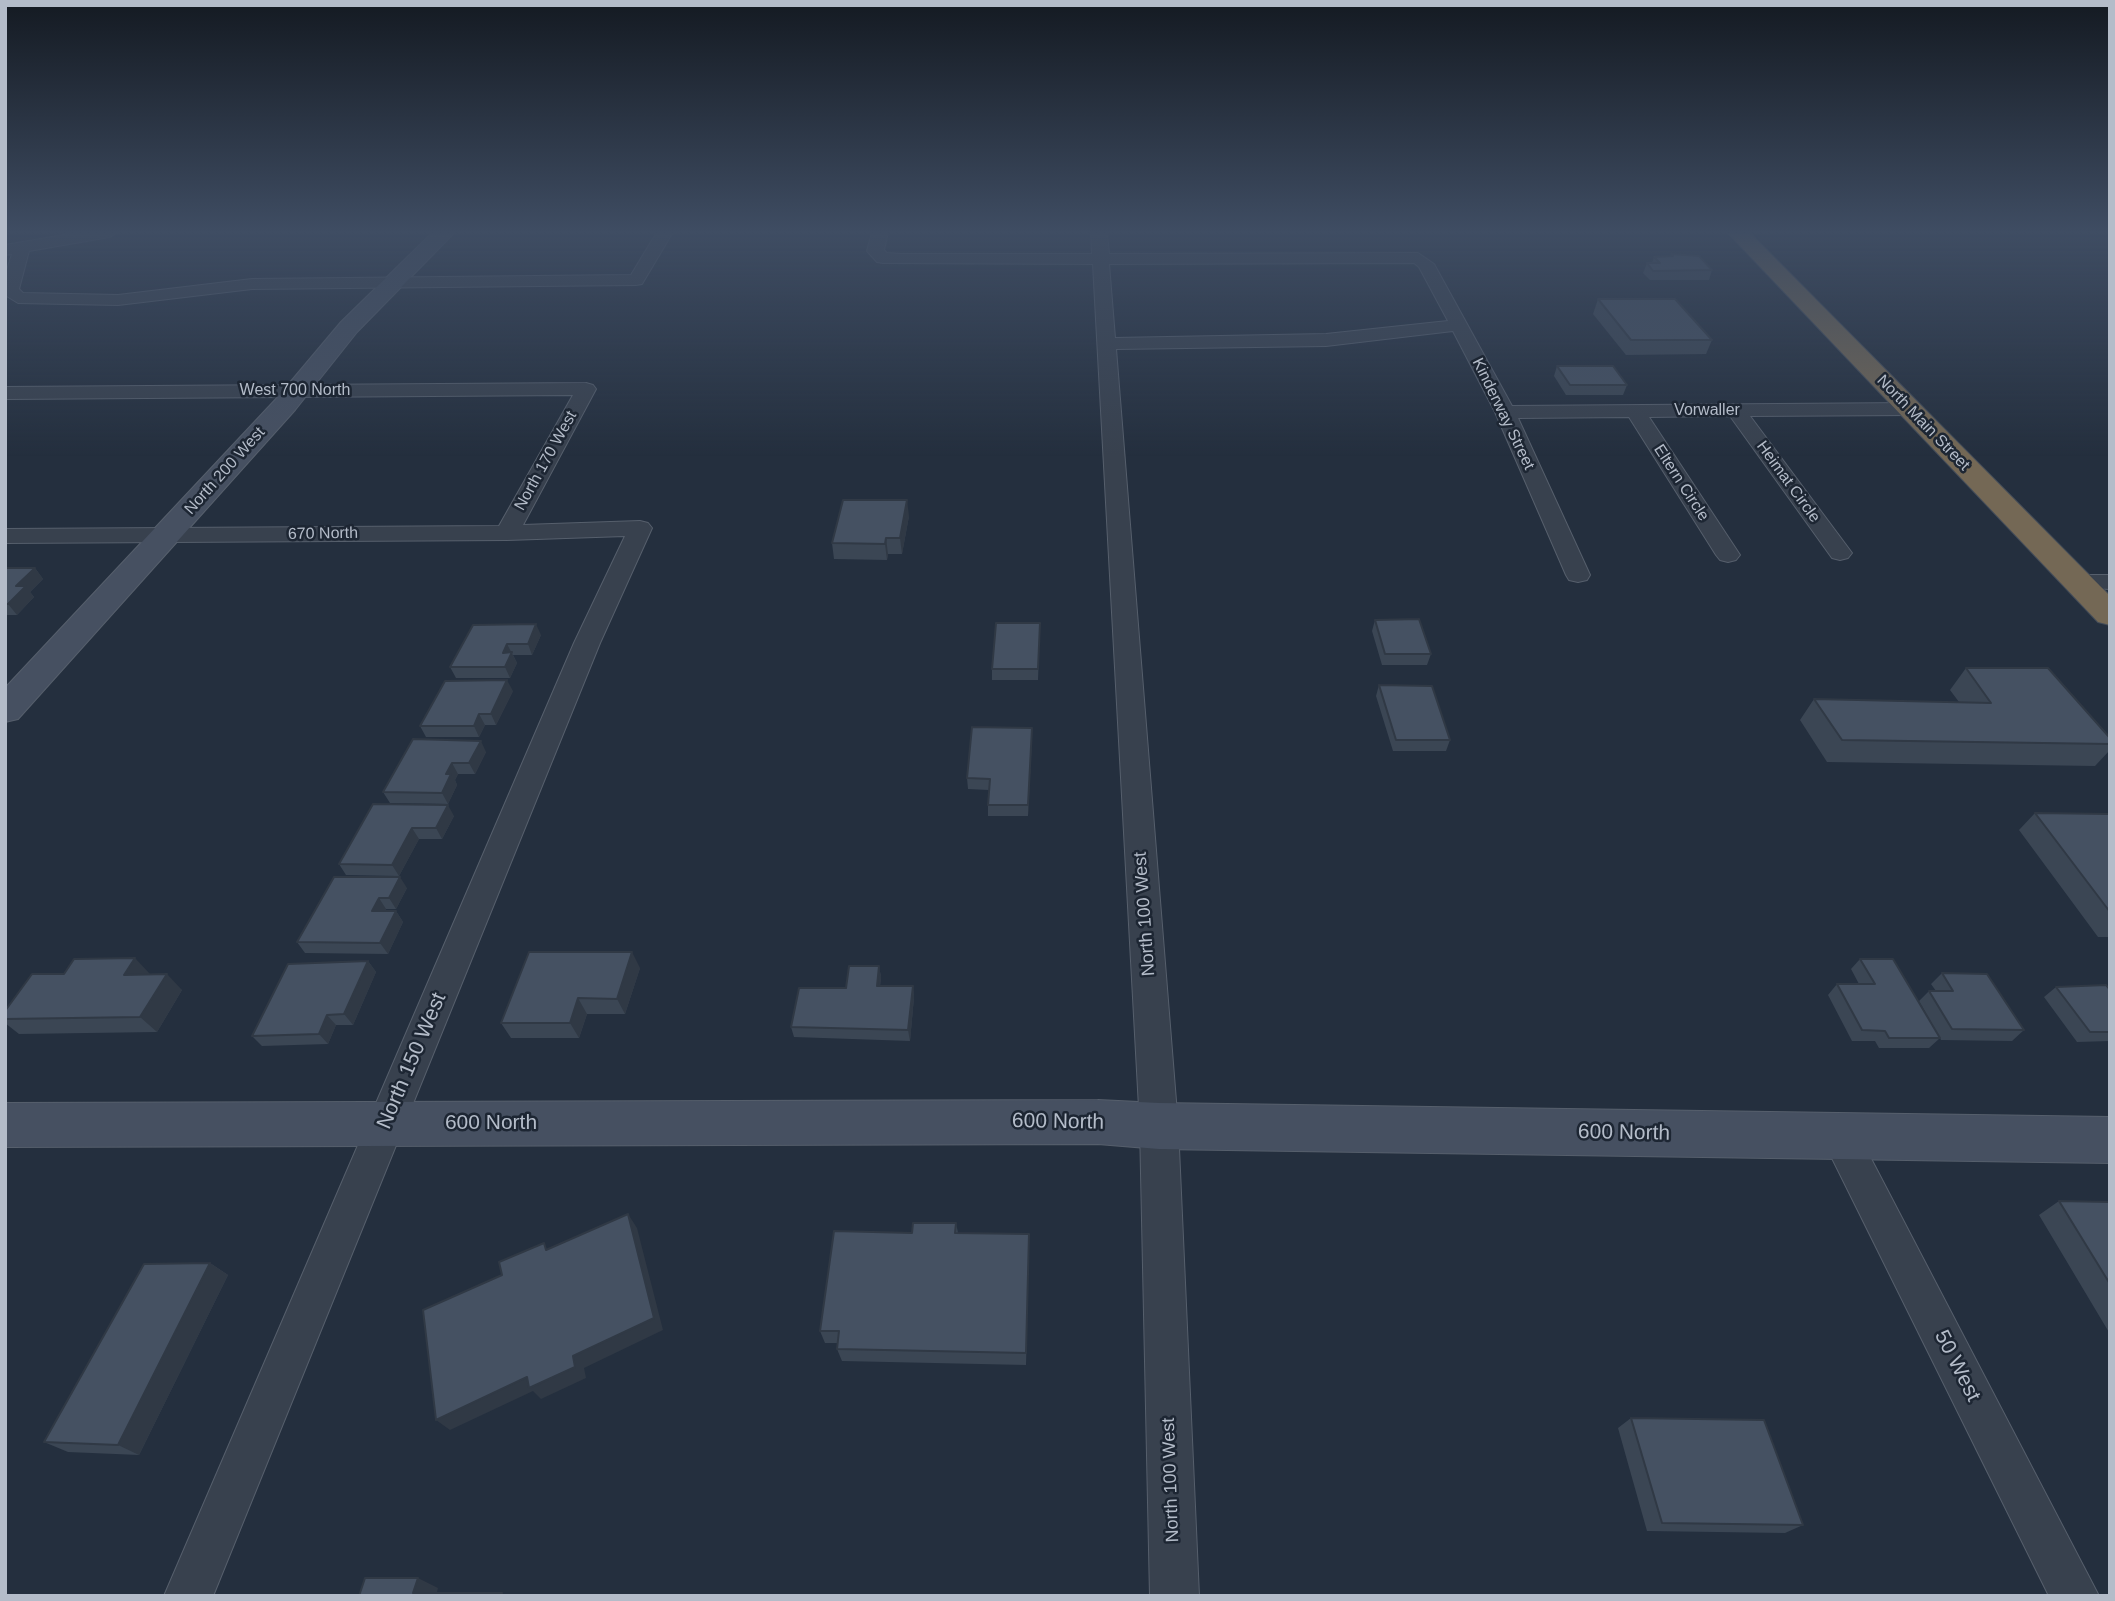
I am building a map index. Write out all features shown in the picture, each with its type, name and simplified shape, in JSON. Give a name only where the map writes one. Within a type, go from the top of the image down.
[{"type":"highway","name":"North Main Street","points":[[1810,307],[2110,615]]},
{"type":"street","name":"North 200 West","points":[[5,710],[298,392],[349,327],[370,307]]},
{"type":"street","name":"North 100 West","points":[[1105,307],[1159,1126],[1175,1596]]},
{"type":"street","name":"Kinderway Street","points":[[1448,307],[1505,412],[1578,575]]},
{"type":"street","points":[[1108,344],[1326,340],[1457,325]]},
{"type":"street","name":"West 700 North","points":[[5,393],[586,389]]},
{"type":"street","name":"North 170 West","points":[[507,533],[586,389]]},
{"type":"street","name":"Vorwaller","points":[[1505,412],[1910,409]]},
{"type":"street","name":"Eltern Circle","points":[[1635,411],[1728,555]]},
{"type":"street","name":"Heimat Circle","points":[[1737,411],[1840,553]]},
{"type":"street","name":"670 North","points":[[5,536],[507,533],[640,528]]},
{"type":"street","name":"North 150 West","points":[[188,1596],[587,643],[640,528]]},
{"type":"street","points":[[2078,582],[2110,582]]},
{"type":"street","name":"600 North","points":[[5,1125],[1098,1122],[1159,1126],[2110,1140]]},
{"type":"street","name":"50 West","points":[[1839,1136],[2075,1596]]},
{"type":"building","points":[[1604,307],[1682,307],[1712,340],[1631,340]]},
{"type":"building","points":[[1557,366],[1613,366],[1627,385],[1570,385]]},
{"type":"building","points":[[843,500],[907,500],[900,538],[886,538],[885,544],[832,543]]},
{"type":"building","points":[[5,568],[35,568],[16,586],[26,586],[8,604],[5,604]]},
{"type":"building","points":[[1419,619],[1431,654],[1385,654],[1375,620]]},
{"type":"building","points":[[996,623],[1040,623],[1038,669],[992,669]]},
{"type":"building","points":[[536,624],[528,644],[507,644],[503,653],[512,652],[505,667],[450,667],[473,625]]},
{"type":"building","points":[[1966,668],[2048,668],[2110,738],[2110,744],[1842,740],[1814,699],[1991,703]]},
{"type":"building","points":[[507,680],[491,714],[479,714],[474,726],[420,726],[445,681]]},
{"type":"building","points":[[1379,685],[1432,686],[1450,740],[1396,740]]},
{"type":"building","points":[[972,727],[1032,728],[1028,805],[988,805],[990,779],[967,778]]},
{"type":"building","points":[[413,739],[481,741],[469,763],[452,763],[446,774],[451,774],[442,793],[383,792]]},
{"type":"building","points":[[373,804],[448,805],[436,828],[412,828],[392,865],[339,864]]},
{"type":"building","points":[[2035,813],[2110,814],[2110,912]]},
{"type":"building","points":[[334,877],[400,877],[389,898],[379,898],[372,911],[396,911],[380,943],[297,942]]},
{"type":"building","points":[[529,952],[632,952],[617,999],[578,998],[570,1023],[501,1023]]},
{"type":"building","points":[[135,958],[124,975],[167,974],[140,1017],[5,1019],[5,1011],[32,974],[64,974],[74,959]]},
{"type":"building","points":[[1860,959],[1893,959],[1940,1038],[1889,1038],[1885,1031],[1862,1030],[1837,984],[1875,984]]},
{"type":"building","points":[[368,961],[344,1014],[327,1015],[319,1034],[252,1036],[288,964]]},
{"type":"building","points":[[849,966],[879,966],[877,986],[913,986],[908,1030],[791,1027],[799,988],[846,988]]},
{"type":"building","points":[[1942,973],[1987,974],[2024,1030],[1952,1029],[1929,991],[1953,991]]},
{"type":"building","points":[[2106,985],[2110,990],[2110,1032],[2090,1032],[2056,987]]},
{"type":"building","points":[[2059,1201],[2110,1202],[2110,1284]]},
{"type":"building","points":[[628,1214],[654,1318],[573,1356],[575,1367],[529,1388],[527,1377],[436,1420],[423,1310],[502,1275],[499,1262],[544,1243],[546,1250]]},
{"type":"building","points":[[913,1223],[956,1223],[955,1233],[1029,1234],[1026,1353],[837,1349],[839,1331],[820,1331],[834,1231],[912,1233]]},
{"type":"building","points":[[210,1263],[118,1445],[44,1442],[144,1264]]},
{"type":"building","points":[[1631,1418],[1764,1420],[1803,1525],[1662,1523]]},
{"type":"building","points":[[365,1578],[418,1578],[413,1593],[502,1593],[501,1596],[359,1596]]}]
